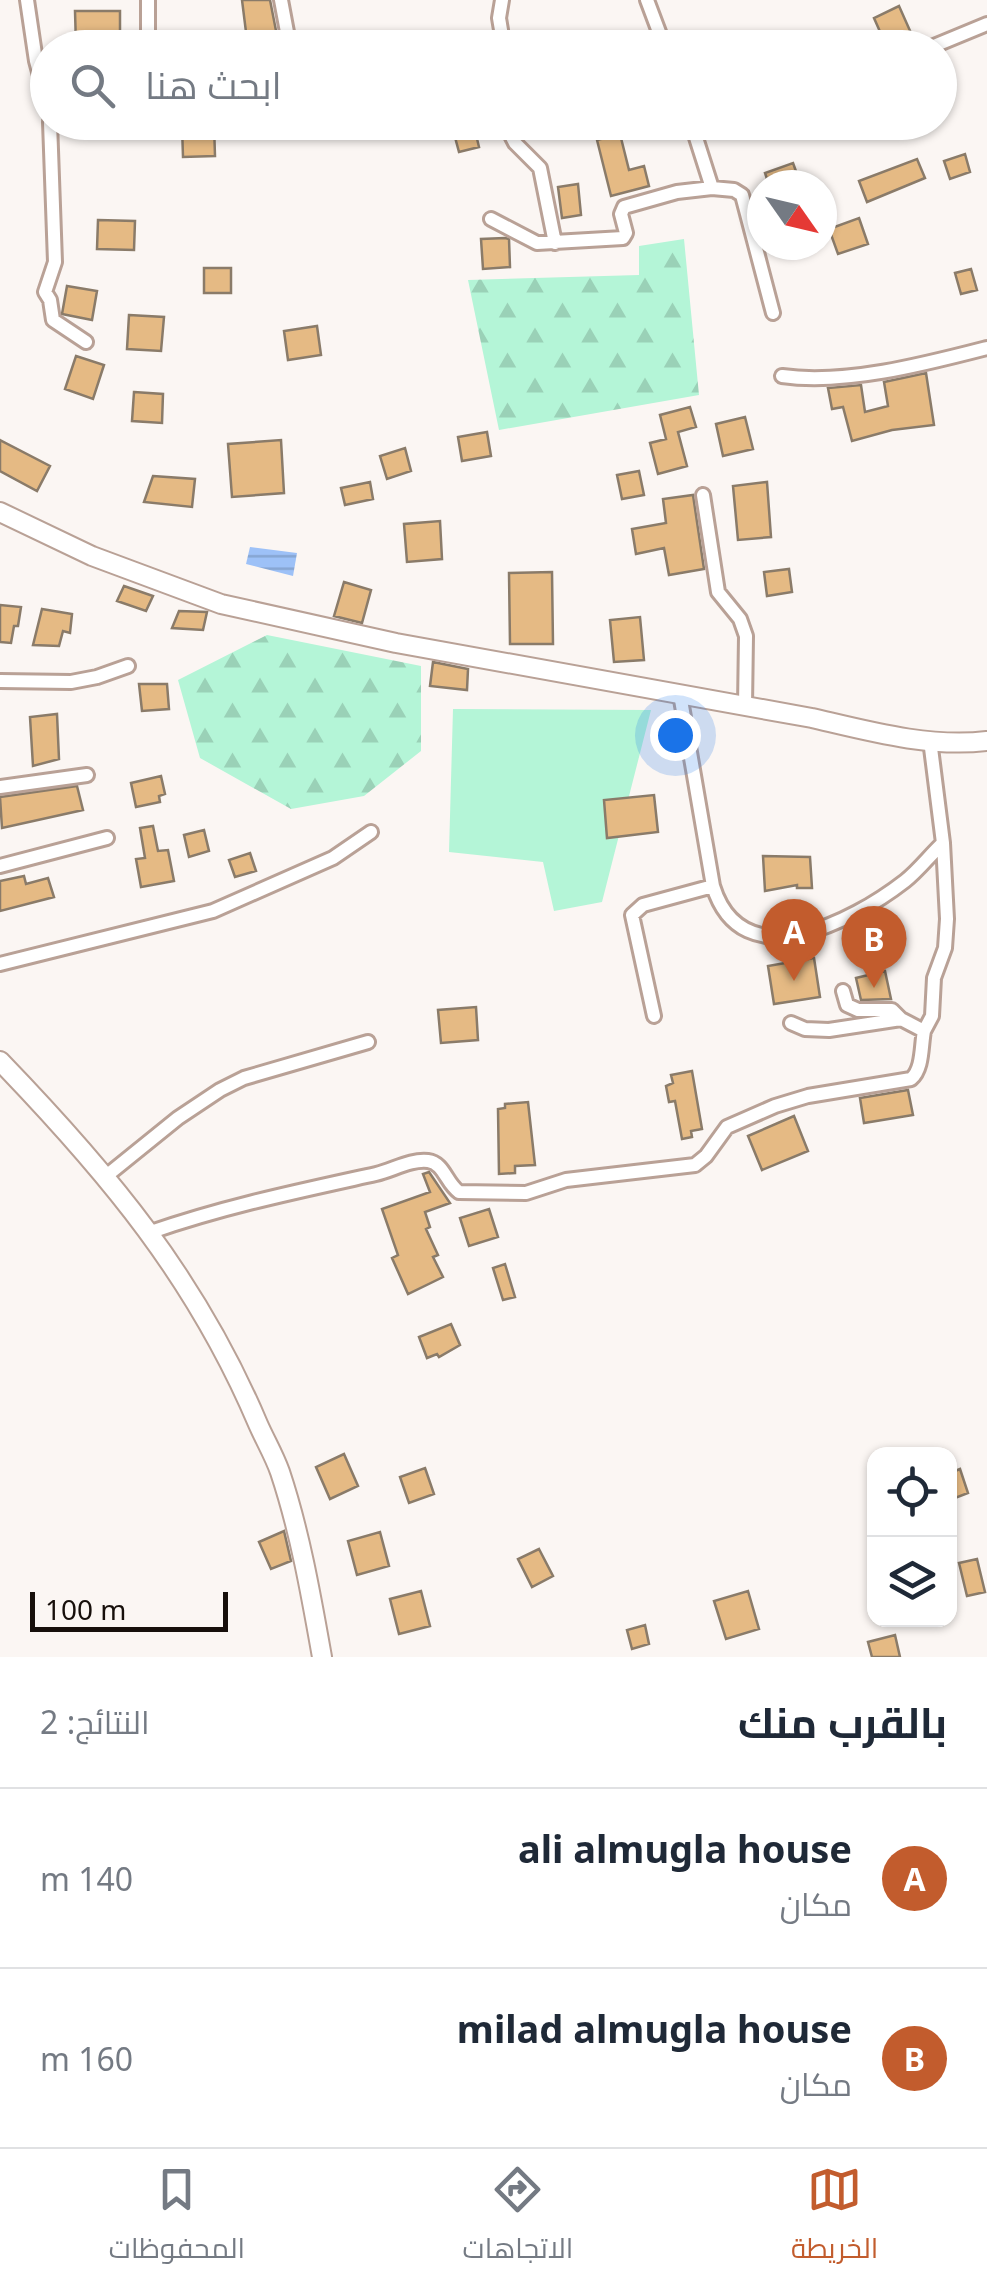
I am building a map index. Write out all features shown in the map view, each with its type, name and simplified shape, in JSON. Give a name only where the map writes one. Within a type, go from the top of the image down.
[{"type":"street","points":[[26,0],[31,30]]},
{"type":"street","points":[[148,0],[148,30]]},
{"type":"street","points":[[281,0],[287,30]]},
{"type":"street","points":[[502,0],[502,30]]},
{"type":"street","points":[[648,0],[659,30]]},
{"type":"street","points":[[957,36],[987,24]]},
{"type":"street","points":[[51,140],[55,248],[54,268],[44,292],[50,300],[53,320],[86,342]]},
{"type":"street","points":[[513,140],[540,168],[554,243]]},
{"type":"street","points":[[696,140],[712,188]]},
{"type":"street","points":[[491,219],[532,242],[622,238],[626,233],[621,214],[624,208],[677,192],[734,190],[742,195],[773,313]]},
{"type":"street","points":[[782,376],[820,378],[891,369],[987,348]]},
{"type":"street","points":[[703,495],[718,592],[740,619],[746,636],[744,706]]},
{"type":"street","points":[[0,512],[92,556],[221,604],[396,643],[876,733],[930,740],[987,741]]},
{"type":"street","points":[[0,681],[71,682],[98,678],[128,666]]},
{"type":"street","points":[[680,694],[712,886],[718,905],[746,933],[766,937],[793,935],[843,919],[905,881],[943,843]]},
{"type":"street","points":[[151,1232],[285,1192],[382,1173],[416,1162],[432,1161],[440,1166],[450,1186],[459,1192],[526,1192],[566,1180],[695,1165],[728,1127],[775,1106],[808,1096],[911,1079],[919,1065],[924,1031],[932,1016],[934,978],[945,948],[943,843],[930,740]]},
{"type":"street","points":[[0,787],[87,774]]},
{"type":"street","points":[[0,964],[213,911],[333,858],[372,832]]},
{"type":"street","points":[[0,866],[107,838]]},
{"type":"street","points":[[654,1016],[632,915],[643,904],[712,886]]},
{"type":"street","points":[[843,991],[846,1006],[892,1010],[924,1031]]},
{"type":"street","points":[[791,1023],[805,1029],[830,1030],[902,1019]]},
{"type":"street","points":[[106,1177],[178,1118],[220,1090],[244,1078],[368,1042]]},
{"type":"street","points":[[0,1061],[151,1232],[202,1312],[243,1387],[279,1468],[310,1588],[322,1657]]},
{"type":"green space","points":[[684,239],[699,395],[499,430],[468,280],[639,275],[639,246]]},
{"type":"green space","points":[[267,635],[421,666],[421,751],[364,796],[291,809],[200,758],[178,680]]},
{"type":"green space","points":[[453,709],[651,710],[602,902],[554,911],[543,862],[449,852]]},
{"type":"water","points":[[250,547],[297,553],[293,576],[246,564]]},
{"type":"building","points":[[242,0],[270,0],[276,30],[246,30]]},
{"type":"building","points":[[899,6],[910,30],[879,30],[874,18]]},
{"type":"building","points":[[75,11],[120,11],[120,30],[76,30]]},
{"type":"building","points":[[182,140],[214,140],[215,156],[183,157]]},
{"type":"building","points":[[456,140],[477,140],[479,147],[459,152]]},
{"type":"building","points":[[597,140],[622,140],[629,170],[644,166],[649,186],[611,196]]},
{"type":"building","points":[[965,154],[970,172],[950,179],[944,161]]},
{"type":"building","points":[[917,159],[925,178],[867,202],[859,181]]},
{"type":"building","points":[[793,163],[796,170],[773,170]]},
{"type":"building","points":[[578,184],[581,215],[562,218],[558,187]]},
{"type":"building","points":[[859,218],[868,244],[838,254],[837,226]]},
{"type":"building","points":[[98,220],[135,221],[134,250],[97,249]]},
{"type":"building","points":[[481,239],[509,239],[510,267],[483,269]]},
{"type":"building","points":[[204,268],[231,268],[231,293],[204,293]]},
{"type":"building","points":[[971,269],[977,290],[961,294],[955,273]]},
{"type":"building","points":[[67,286],[97,291],[92,320],[62,314]]},
{"type":"building","points":[[129,315],[164,317],[161,351],[127,349]]},
{"type":"building","points":[[317,326],[321,355],[288,360],[284,331]]},
{"type":"building","points":[[76,356],[104,365],[93,399],[65,389]]},
{"type":"building","points":[[926,373],[934,425],[892,430],[852,441],[843,407],[832,409],[828,388],[861,385],[865,412],[888,406],[884,382]]},
{"type":"building","points":[[134,392],[163,394],[162,423],[132,421]]},
{"type":"building","points":[[690,407],[696,427],[678,432],[687,466],[658,474],[650,443],[666,439],[660,415]]},
{"type":"building","points":[[745,417],[753,449],[723,456],[716,424]]},
{"type":"building","points":[[487,432],[491,456],[462,461],[458,437]]},
{"type":"building","points":[[0,440],[50,466],[37,491],[0,471]]},
{"type":"building","points":[[281,440],[284,493],[232,497],[228,444]]},
{"type":"building","points":[[405,448],[411,471],[387,479],[380,456]]},
{"type":"building","points":[[639,471],[644,495],[622,499],[617,475]]},
{"type":"building","points":[[153,476],[195,479],[192,507],[144,502]]},
{"type":"building","points":[[370,482],[373,499],[345,505],[341,488]]},
{"type":"building","points":[[767,482],[771,537],[738,540],[733,486]]},
{"type":"building","points":[[693,495],[704,569],[669,575],[664,548],[636,554],[632,529],[666,523],[663,499]]},
{"type":"building","points":[[440,521],[442,559],[407,562],[404,524]]},
{"type":"building","points":[[789,569],[792,592],[767,596],[764,572]]},
{"type":"building","points":[[552,572],[553,644],[510,644],[509,573]]},
{"type":"building","points":[[344,582],[371,590],[362,623],[334,616]]},
{"type":"building","points":[[124,586],[153,596],[146,611],[117,601]]},
{"type":"building","points":[[0,605],[21,607],[11,643],[0,642]]},
{"type":"building","points":[[42,609],[72,614],[70,633],[63,631],[59,646],[33,645]]},
{"type":"building","points":[[179,611],[207,612],[203,630],[172,628]]},
{"type":"building","points":[[640,617],[644,660],[614,662],[610,620]]},
{"type":"building","points":[[433,662],[468,669],[467,690],[430,686]]},
{"type":"building","points":[[139,684],[167,684],[169,709],[142,711]]},
{"type":"building","points":[[57,714],[59,759],[33,766],[30,717]]},
{"type":"building","points":[[161,776],[165,794],[159,796],[160,802],[136,807],[131,783]]},
{"type":"building","points":[[77,786],[83,810],[2,828],[0,797]]},
{"type":"building","points":[[654,795],[658,832],[607,838],[604,800]]},
{"type":"building","points":[[153,826],[158,851],[168,850],[174,881],[141,887],[136,859],[145,858],[140,828]]},
{"type":"building","points":[[204,830],[209,851],[189,857],[184,835]]},
{"type":"building","points":[[250,853],[256,871],[235,877],[229,860]]},
{"type":"building","points":[[763,856],[810,857],[812,888],[797,885],[765,891]]},
{"type":"building","points":[[24,876],[26,884],[48,878],[54,897],[0,911],[0,881]]},
{"type":"building","points":[[814,958],[820,997],[774,1004],[768,966]]},
{"type":"building","points":[[885,971],[891,999],[861,1000],[856,978]]},
{"type":"building","points":[[476,1007],[478,1040],[441,1043],[438,1010]]},
{"type":"building","points":[[692,1071],[702,1129],[691,1131],[692,1137],[682,1139],[675,1101],[669,1102],[666,1086],[673,1083],[671,1075]]},
{"type":"building","points":[[908,1090],[913,1115],[864,1123],[860,1098]]},
{"type":"building","points":[[528,1102],[535,1165],[515,1166],[515,1173],[499,1174],[498,1109],[505,1108],[505,1104]]},
{"type":"building","points":[[794,1116],[808,1151],[762,1170],[748,1136]]},
{"type":"building","points":[[429,1172],[450,1203],[425,1212],[430,1227],[426,1229],[438,1255],[433,1257],[443,1277],[408,1294],[392,1258],[398,1255],[382,1209],[430,1192],[423,1174]]},
{"type":"building","points":[[489,1209],[498,1237],[469,1246],[460,1218]]},
{"type":"building","points":[[505,1264],[515,1297],[503,1300],[493,1268]]},
{"type":"building","points":[[451,1324],[460,1345],[439,1357],[437,1354],[427,1358],[419,1337]]},
{"type":"building","points":[[344,1454],[358,1486],[330,1499],[316,1467]]},
{"type":"building","points":[[425,1468],[434,1494],[409,1503],[400,1477]]},
{"type":"building","points":[[960,1469],[968,1493],[957,1497]]},
{"type":"building","points":[[284,1531],[291,1561],[271,1569],[259,1542]]},
{"type":"building","points":[[380,1532],[389,1566],[357,1575],[348,1541]]},
{"type":"building","points":[[539,1549],[553,1576],[532,1587],[518,1559]]},
{"type":"building","points":[[977,1559],[985,1592],[967,1596],[959,1563]]},
{"type":"building","points":[[421,1591],[430,1626],[399,1634],[390,1599]]},
{"type":"building","points":[[748,1591],[759,1629],[726,1639],[714,1601]]},
{"type":"building","points":[[645,1625],[649,1644],[632,1649],[627,1630]]},
{"type":"building","points":[[895,1635],[900,1657],[872,1657],[868,1642]]},
{"type":"place","name":"ali almugla house","points":[[794,981]]},
{"type":"place","name":"milad almugla house","points":[[874,988]]}]
